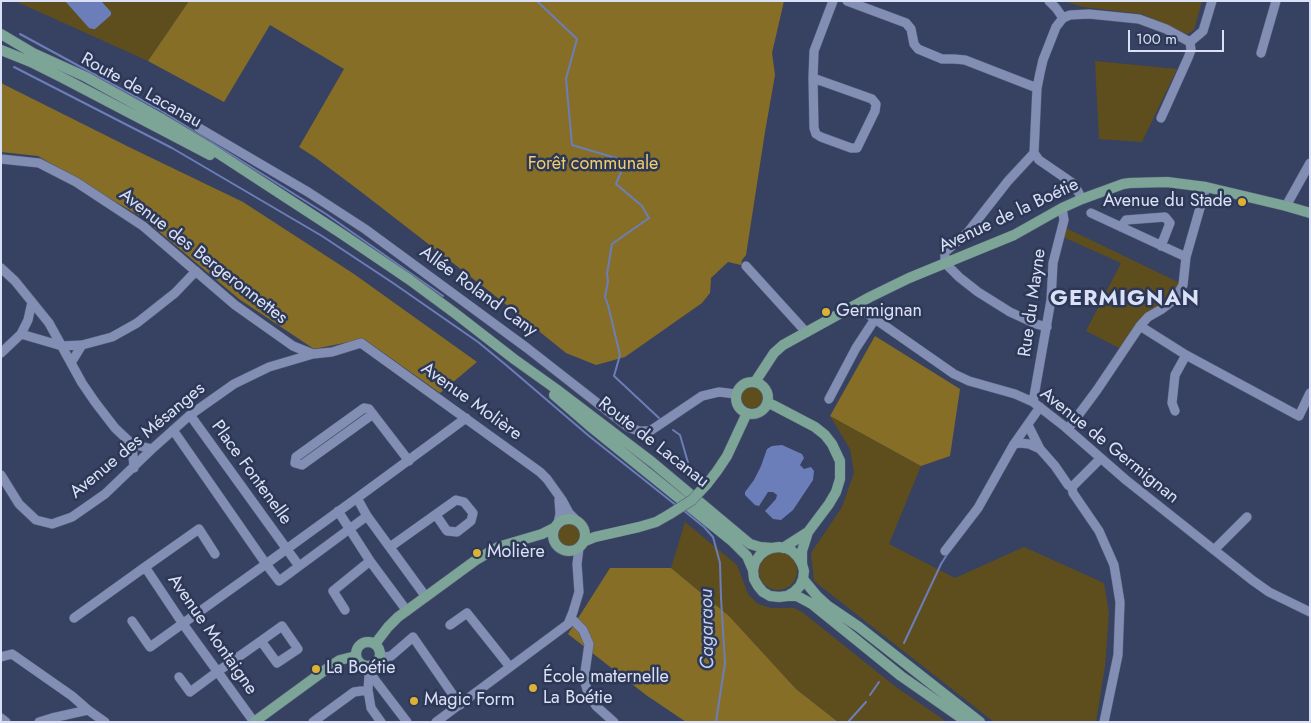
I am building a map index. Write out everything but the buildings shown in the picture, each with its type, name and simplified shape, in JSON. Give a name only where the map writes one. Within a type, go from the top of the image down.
[{"type":"main road","name":"Route de Lacanau","points":[[1,34],[33,53],[86,77],[154,114],[207,146],[342,234],[410,280],[514,360],[556,389],[652,462],[750,544],[772,548]]},
{"type":"main road","name":"Route de Lacanau","points":[[1,50],[63,78],[262,182]]},
{"type":"main road","name":"Avenue de la Boétie","points":[[755,382],[774,353],[783,345],[855,305],[892,286],[1014,235],[1082,199],[1130,183],[1167,182],[1206,187],[1310,213]]},
{"type":"main road","name":"Route de Lacanau","points":[[514,360],[591,427],[732,541],[747,556],[753,570]]},
{"type":"main road","points":[[755,382],[759,383],[766,390],[768,399],[761,411],[752,414],[742,411],[737,403],[736,394],[741,386],[755,382]]},
{"type":"main road","points":[[767,403],[815,427],[832,444],[840,461],[840,479],[836,492],[820,517],[808,532],[782,548]]},
{"type":"main road","points":[[556,525],[553,534],[558,548],[571,551],[612,533],[648,525],[670,514],[692,500],[717,471],[727,456],[747,413]]},
{"type":"main road","points":[[375,644],[388,627],[408,610],[476,560],[498,548],[546,532],[566,519],[575,519],[584,527],[612,533]]},
{"type":"main road","points":[[582,545],[586,536],[584,527]]},
{"type":"main road","points":[[802,564],[802,551],[808,532]]},
{"type":"main road","points":[[523,539],[543,539],[556,544]]},
{"type":"main road","points":[[787,596],[800,586],[804,571],[802,564],[792,551],[772,548],[760,556],[755,562],[753,570],[754,579],[763,592],[770,596],[779,597],[797,596],[812,604],[901,676],[967,722]]},
{"type":"main road","points":[[803,579],[828,606],[859,627],[980,722]]},
{"type":"main road","points":[[363,642],[375,644],[380,650],[377,661],[368,665],[359,662],[356,656],[357,648],[363,642]]},
{"type":"main road","points":[[254,722],[332,664],[356,656]]},
{"type":"street","points":[[813,78],[872,99],[876,104],[857,148],[844,146],[821,137],[816,134],[814,128],[813,78],[814,51],[833,1]]},
{"type":"street","points":[[847,1],[906,23],[911,29],[914,44],[918,49],[942,59],[965,60],[1037,88]]},
{"type":"street","points":[[1049,1],[1063,18]]},
{"type":"street","points":[[1190,42],[1203,31],[1212,1]]},
{"type":"street","points":[[1262,53],[1276,1]]},
{"type":"street","points":[[1082,199],[1074,184],[1039,160],[1034,153],[1037,88],[1043,60],[1056,27],[1063,18],[1070,15],[1089,14],[1139,19],[1166,29],[1190,42]]},
{"type":"street","points":[[1161,118],[1188,58],[1191,50],[1190,42]]},
{"type":"street","name":"Allée Roland Cany","points":[[199,128],[308,192],[365,229],[527,348],[628,427],[650,430],[702,396],[719,392],[736,394]]},
{"type":"street","points":[[1034,153],[1008,181],[968,232],[945,252],[945,264],[986,297],[1010,312],[1047,327]]},
{"type":"street","name":"Avenue des Bergeronnettes","points":[[1,159],[39,163],[76,182],[142,226],[235,305],[293,346],[313,354]]},
{"type":"street","points":[[1286,206],[1310,163]]},
{"type":"street","points":[[1068,429],[1140,326],[1148,317],[1175,299],[1184,285],[1186,257],[1206,187]]},
{"type":"street","name":"Rue du Mayne","points":[[1037,404],[1051,300],[1053,263],[1064,220],[1062,208]]},
{"type":"street","points":[[1091,213],[1186,257]]},
{"type":"street","points":[[1120,227],[1126,220],[1166,218],[1170,224],[1161,246]]},
{"type":"street","points":[[746,266],[806,332]]},
{"type":"street","points":[[1,268],[15,281],[48,323],[82,383],[115,428],[132,444],[152,449]]},
{"type":"street","points":[[21,334],[62,346],[82,345],[112,337],[137,323],[175,293],[196,271]]},
{"type":"street","points":[[1,353],[21,334],[28,320],[32,302]]},
{"type":"street","name":"Avenue de Germignan","points":[[855,305],[954,374],[969,381],[1015,394],[1037,404],[1068,429],[1100,459],[1252,580],[1269,592],[1310,612]]},
{"type":"street","points":[[829,399],[856,348],[875,319]]},
{"type":"street","points":[[1140,326],[1186,354],[1299,416],[1310,393]]},
{"type":"street","name":"Avenue Molière","points":[[313,354],[332,352],[360,343],[540,472],[557,492],[568,512],[575,519]]},
{"type":"street","points":[[71,362],[82,345]]},
{"type":"street","name":"Avenue des Mésanges","points":[[1,474],[19,504],[36,520],[52,524],[72,517],[105,494],[190,415],[234,384],[269,367],[313,354]]},
{"type":"street","points":[[1175,411],[1172,403],[1175,376],[1186,354]]},
{"type":"street","points":[[945,551],[978,508],[1014,444],[1028,425],[1037,404]]},
{"type":"street","points":[[373,414],[302,465],[295,463],[296,457],[364,408],[370,409],[408,461]]},
{"type":"street","name":"Place Fontenelle","points":[[190,415],[299,566]]},
{"type":"street","points":[[132,621],[150,647],[466,418]]},
{"type":"street","points":[[1028,425],[1040,449],[1072,488],[1099,531],[1114,565],[1120,602],[1118,655],[1104,722]]},
{"type":"street","points":[[173,430],[279,581],[367,516]]},
{"type":"street","points":[[132,444],[134,468]]},
{"type":"street","points":[[1014,444],[1029,444],[1040,449]]},
{"type":"street","points":[[1072,488],[1100,459]]},
{"type":"street","points":[[556,525],[560,510],[557,492]]},
{"type":"street","points":[[357,498],[367,516],[426,597]]},
{"type":"street","points":[[338,511],[370,561],[408,610]]},
{"type":"street","points":[[390,547],[436,515]]},
{"type":"street","points":[[1214,550],[1247,517]]},
{"type":"street","points":[[74,618],[199,529],[215,554]]},
{"type":"street","points":[[436,722],[568,624],[579,592],[577,564],[582,545]]},
{"type":"street","points":[[345,610],[333,591],[370,561]]},
{"type":"street","name":"Avenue Montaigne","points":[[145,567],[183,624],[254,722]]},
{"type":"street","points":[[450,625],[467,613],[510,668]]},
{"type":"street","points":[[571,618],[583,630],[590,644],[584,680],[588,693],[596,706],[614,722]]},
{"type":"street","points":[[379,658],[391,656],[413,637],[460,705]]},
{"type":"street","points":[[179,677],[190,692],[261,641]]},
{"type":"street","points":[[1,657],[12,654],[72,696],[105,722]]},
{"type":"street","points":[[368,665],[368,690],[371,708],[381,722]]},
{"type":"street","points":[[368,665],[376,680],[407,722]]},
{"type":"street","points":[[313,722],[354,692],[368,690]]},
{"type":"street","points":[[39,722],[88,710]]},
{"type":"street","points":[[1,718],[6,722]]},
{"type":"shaded area","points":[[15,1],[189,1],[148,61]]},
{"type":"shaded area","points":[[1063,1],[1202,1],[1194,30],[1187,34],[1142,14],[1083,7]]},
{"type":"shaded area","points":[[1095,61],[1177,69],[1142,142],[1099,139]]},
{"type":"shaded area","points":[[1066,228],[1182,284],[1180,292],[1121,349],[1086,331],[1121,263],[1063,237]]},
{"type":"shaded area","points":[[752,386],[760,389],[763,397],[760,405],[752,408],[744,405],[741,397],[744,389]]},
{"type":"shaded area","points":[[830,416],[921,466],[889,544],[955,578],[1024,547],[1104,583],[1109,613],[1105,666],[1096,722],[994,722],[814,581],[811,553],[842,507],[854,473],[850,449]]},
{"type":"shaded area","points":[[685,522],[737,565],[748,594],[758,604],[771,608],[794,608],[802,612],[896,687],[947,722],[838,722],[796,689],[729,616],[671,568]]},
{"type":"shaded area","points":[[569,524],[577,527],[580,535],[577,543],[569,546],[561,543],[558,535],[561,527]]},
{"type":"shaded area","points":[[778,552],[791,558],[797,571],[791,584],[778,590],[765,584],[759,571],[765,558]]},
{"type":"green space","name":"Forêt communale","points":[[189,1],[784,1],[772,53],[775,75],[746,255],[741,265],[728,262],[711,278],[710,293],[702,303],[625,357],[596,365],[566,353],[360,191],[299,147],[344,69],[270,25],[224,102],[148,61]]},
{"type":"green space","points":[[1,83],[243,202],[354,274],[477,362],[440,393],[364,339],[314,349],[239,299],[143,218],[38,156],[1,152]]},
{"type":"green space","points":[[875,336],[960,389],[950,456],[921,466],[830,416]]},
{"type":"green space","points":[[610,568],[671,568],[729,616],[796,689],[838,722],[686,722],[646,695],[568,634]]},
{"type":"water","points":[[65,1],[101,1],[111,12],[111,15],[95,29],[89,28]]},
{"type":"water","points":[[782,445],[802,454],[804,458],[800,465],[804,469],[811,467],[814,471],[813,480],[793,510],[781,520],[773,519],[765,511],[776,499],[777,495],[773,492],[768,492],[759,506],[755,505],[745,495],[745,492],[754,480],[767,449],[772,446]]},
{"type":"waterway","points":[[537,1],[577,39],[566,79],[572,145],[626,161]]},
{"type":"waterway","points":[[20,34],[160,110],[326,214],[443,296]]},
{"type":"waterway","points":[[14,67],[172,148],[322,236],[393,283],[478,342],[589,436],[677,506]]},
{"type":"waterway","points":[[624,165],[616,184],[642,206],[649,218],[612,244],[605,297],[620,355],[614,376],[659,418]]},
{"type":"waterway","points":[[673,430],[680,435],[689,466]]},
{"type":"waterway","name":"Cagaraou","points":[[683,510],[713,537],[720,563],[725,663],[716,722]]},
{"type":"waterway","points":[[904,643],[948,553]]},
{"type":"waterway","points":[[870,695],[879,682]]},
{"type":"waterway","points":[[848,722],[866,702]]},
{"type":"place","name":"Avenue du Stade","points":[[1242,202]]},
{"type":"place","name":"Germignan","points":[[826,312]]},
{"type":"place","name":"Molière","points":[[477,553]]},
{"type":"place","name":"La Boétie","points":[[316,669]]},
{"type":"place","name":"École maternelle La Boétie","points":[[533,688]]},
{"type":"place","name":"Magic Form","points":[[414,701]]},
{"type":"district","name":"GERMIGNAN","points":[[1125,300]]}]
